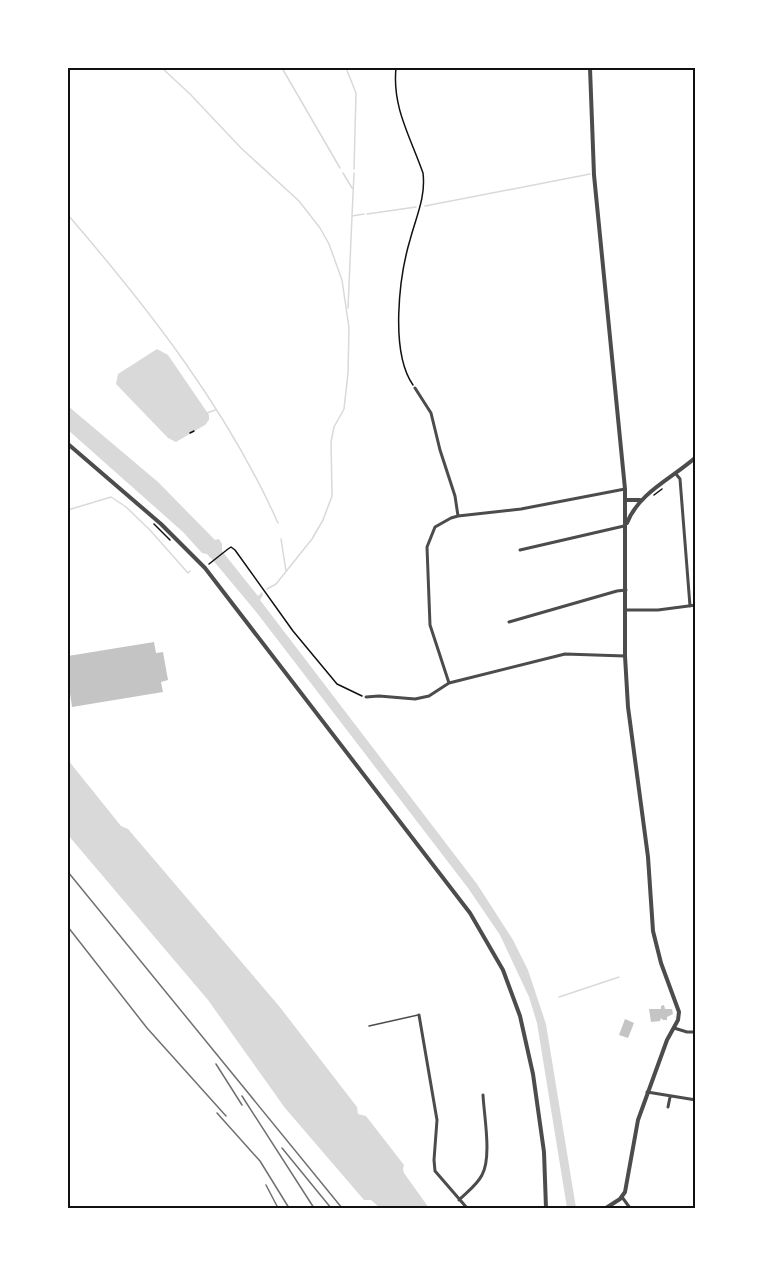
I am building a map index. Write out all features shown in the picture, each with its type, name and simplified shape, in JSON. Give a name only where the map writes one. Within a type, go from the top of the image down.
[{"type":"street","points":[[590,68],[594,175],[626,489],[625,656],[628,707],[647,847],[653,932],[658,956],[679,1011],[679,1018],[667,1040],[638,1120],[625,1192],[606,1209]]},
{"type":"street","points":[[415,388],[431,413],[440,450],[456,496],[458,516]]},
{"type":"street","points":[[68,444],[161,524],[205,568],[470,913],[507,980],[527,1041],[543,1142],[546,1209]]},
{"type":"street","points":[[626,500],[635,504],[640,501],[696,457]]},
{"type":"street","points":[[676,474],[681,478],[690,606]]},
{"type":"street","points":[[449,683],[430,626],[427,547],[435,527],[458,516],[521,509],[626,489]]},
{"type":"street","points":[[520,550],[626,526],[640,501]]},
{"type":"street","points":[[509,622],[626,590]]},
{"type":"street","points":[[626,610],[658,610],[696,605]]},
{"type":"street","points":[[366,697],[415,699],[429,696],[449,683],[565,654],[625,656]]},
{"type":"street","points":[[419,1015],[437,1120],[435,1171],[439,1179],[466,1209]]},
{"type":"street","points":[[674,1028],[696,1032]]},
{"type":"street","points":[[647,1092],[696,1100]]},
{"type":"street","points":[[459,1200],[477,1182],[485,1168],[483,1095]]},
{"type":"street","points":[[668,1107],[670,1097]]},
{"type":"street","points":[[622,1197],[630,1209]]},
{"type":"lane","points":[[369,1026],[419,1015]]},
{"type":"path","points":[[396,68],[394,89],[398,110],[425,183],[401,279],[400,345],[406,375],[415,388]]},
{"type":"path","points":[[649,500],[662,489]]},
{"type":"path","points":[[208,565],[231,547],[236,550],[293,631],[337,684],[366,697]]},
{"type":"shaded area","points":[[157,349],[168,355],[209,415],[209,420],[205,425],[176,442],[168,438],[116,384],[118,374]]},
{"type":"shaded area","points":[[68,406],[158,482],[215,540],[219,539],[222,551],[258,596],[262,592],[260,600],[477,884],[513,940],[528,970],[546,1024],[576,1208],[567,1208],[537,1023],[529,997],[500,935],[468,888],[257,613],[207,554],[202,553],[183,532],[68,430]]},
{"type":"shaded area","points":[[68,760],[121,826],[128,829],[279,1006],[357,1107],[358,1114],[366,1116],[404,1165],[404,1173],[429,1208],[380,1208],[371,1200],[364,1200],[285,1108],[208,1000],[68,835]]},
{"type":"building","points":[[154,642],[156,653],[163,652],[168,680],[161,682],[163,692],[72,707],[68,680],[68,656]]},
{"type":"building","points":[[664,1005],[665,1009],[672,1009],[673,1014],[667,1017],[667,1020],[661,1018],[660,1021],[651,1022],[649,1009],[661,1009]]},
{"type":"building","points":[[625,1019],[634,1023],[628,1038],[619,1035]]},
{"type":"waterway","points":[[162,68],[241,148],[299,201],[329,244],[342,280],[349,328],[348,373],[344,409],[334,427],[331,442],[332,496],[323,520],[312,539],[276,584],[267,589]]},
{"type":"waterway","points":[[282,68],[340,168]]},
{"type":"waterway","points":[[346,68],[356,93],[354,169]]},
{"type":"waterway","points":[[343,173],[352,188]]},
{"type":"waterway","points":[[352,216],[354,173]]},
{"type":"waterway","points":[[425,206],[590,174]]},
{"type":"waterway","points":[[367,214],[416,207]]},
{"type":"waterway","points":[[348,308],[352,216],[364,214]]},
{"type":"waterway","points":[[68,215],[157,324],[210,400],[258,481],[278,523]]},
{"type":"waterway","points":[[207,413],[215,410]]},
{"type":"waterway","points":[[68,510],[111,497],[126,507],[188,573],[190,571]]},
{"type":"waterway","points":[[281,539],[286,571]]},
{"type":"waterway","points":[[559,997],[619,977]]},
{"type":"railway","points":[[68,872],[342,1208]]},
{"type":"railway","points":[[68,927],[147,1028],[226,1116]]},
{"type":"railway","points":[[216,1064],[242,1105]]},
{"type":"railway","points":[[242,1096],[314,1208]]},
{"type":"railway","points":[[217,1113],[260,1161],[289,1208]]},
{"type":"railway","points":[[282,1148],[331,1208]]},
{"type":"railway","points":[[266,1185],[278,1208]]}]
